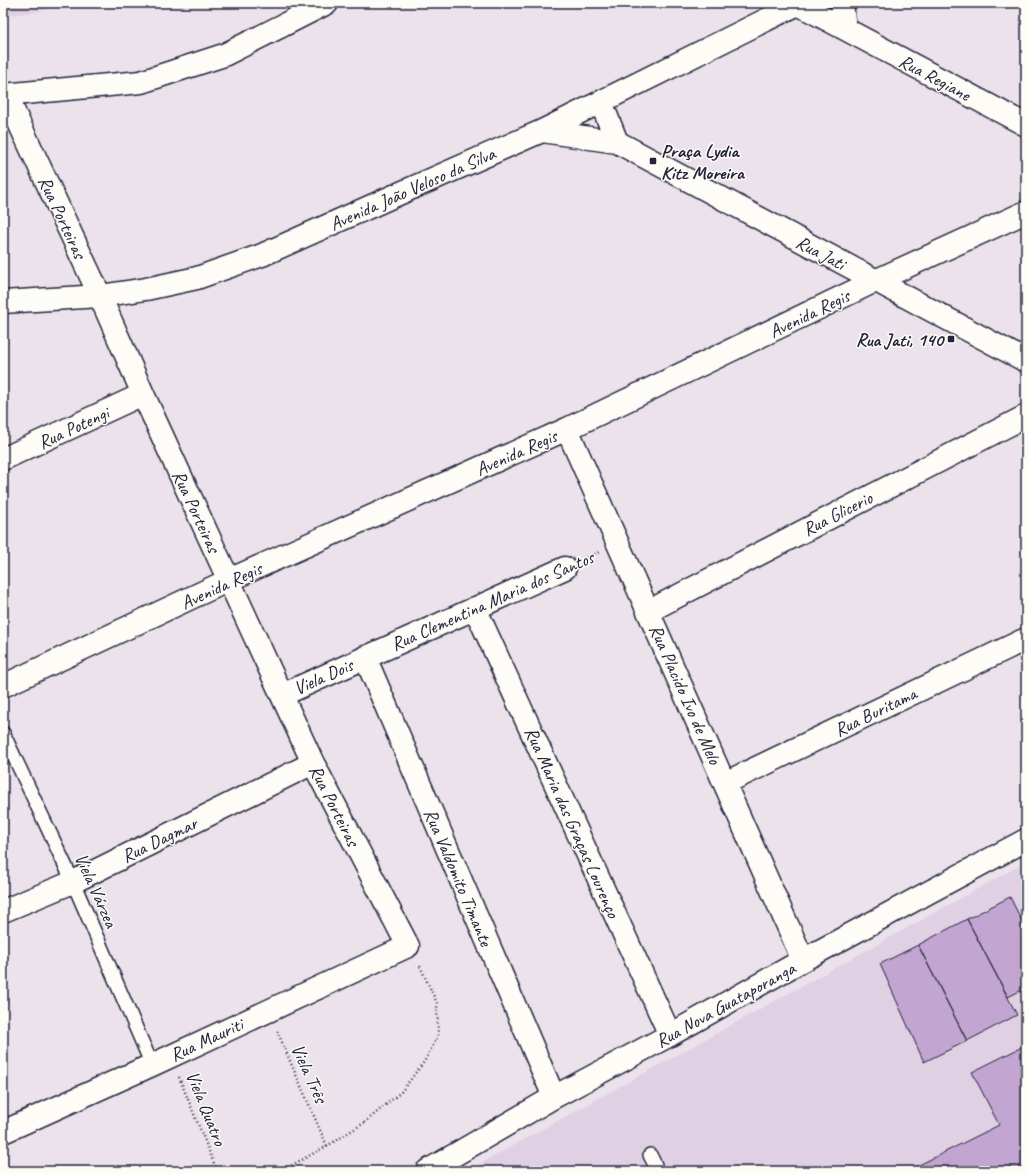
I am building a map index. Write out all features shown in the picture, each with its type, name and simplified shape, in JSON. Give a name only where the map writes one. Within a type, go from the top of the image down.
[{"type":"street","points":[[4,95],[140,82],[224,55],[327,3]]},
{"type":"street","points":[[842,3],[844,29]]},
{"type":"street","name":"Rua Regiane","points":[[799,4],[1026,125]]},
{"type":"street","name":"Avenida João Veloso da Silva","points":[[3,302],[100,296],[146,289],[197,278],[262,255],[387,198],[542,131],[799,4]]},
{"type":"street","name":"Rua Porteiras","points":[[4,95],[100,296],[143,394],[313,763],[408,946]]},
{"type":"street","points":[[600,102],[617,142]]},
{"type":"street","name":"Rua Jati","points":[[542,131],[617,142],[1026,361]]},
{"type":"street","name":"Avenida Regis","points":[[3,686],[229,580],[567,429],[875,281],[1026,212]]},
{"type":"street","name":"Rua Potengi","points":[[3,459],[143,394]]},
{"type":"street","name":"Rua Glicerio","points":[[649,611],[1026,416]]},
{"type":"street","name":"Rua Placido Ivo de Melo","points":[[567,429],[803,960]]},
{"type":"street","name":"Rua Clementina Maria dos Santos","points":[[365,657],[565,568]]},
{"type":"street","name":"Rua Maria das Graças Lourenço","points":[[475,608],[670,1035]]},
{"type":"street","name":"Rua Buritama","points":[[725,783],[1026,639]]},
{"type":"street","name":"Viela Dois","points":[[282,695],[365,657]]},
{"type":"street","name":"Rua Valdomito Timante","points":[[365,657],[554,1096]]},
{"type":"street","name":"Rua Dagmar","points":[[3,911],[73,882],[313,763]]},
{"type":"street","name":"Rua Nova Guataporanga","points":[[427,1171],[554,1096],[670,1035],[803,960],[1026,840]]},
{"type":"street","name":"Rua Mauriti","points":[[3,1132],[408,946]]},
{"type":"lane","name":"Viela Várzea","points":[[3,733],[73,882],[161,1060]]},
{"type":"lane","points":[[650,1155],[655,1165],[654,1171]]},
{"type":"path","name":"Rua Clementina Maria dos Santos","points":[[565,568],[618,544]]},
{"type":"path","points":[[281,1171],[327,1146],[364,1122],[401,1092],[424,1062],[438,1036],[436,1003],[421,968],[408,946]]},
{"type":"path","name":"Viela Três","points":[[268,1010],[327,1146]]},
{"type":"path","name":"Viela Quatro","points":[[161,1060],[217,1171]]},
{"type":"shaded area","points":[[3,3],[73,3],[36,12],[3,16]]},
{"type":"shaded area","points":[[1026,862],[1026,1171],[467,1171]]},
{"type":"building","points":[[1010,897],[1026,929],[1026,988],[1008,997],[967,919]]},
{"type":"building","points":[[967,919],[1017,1015],[967,1041],[918,945]]},
{"type":"building","points":[[918,945],[967,1041],[924,1062],[880,964]]},
{"type":"building","points":[[1026,1045],[1026,1171],[907,1171],[999,1125],[972,1072]]},
{"type":"place","name":"Praça Lydia Kitz Moreira","points":[[653,161]]},
{"type":"place","name":"Rua Jati, 140","points":[[951,339]]}]
